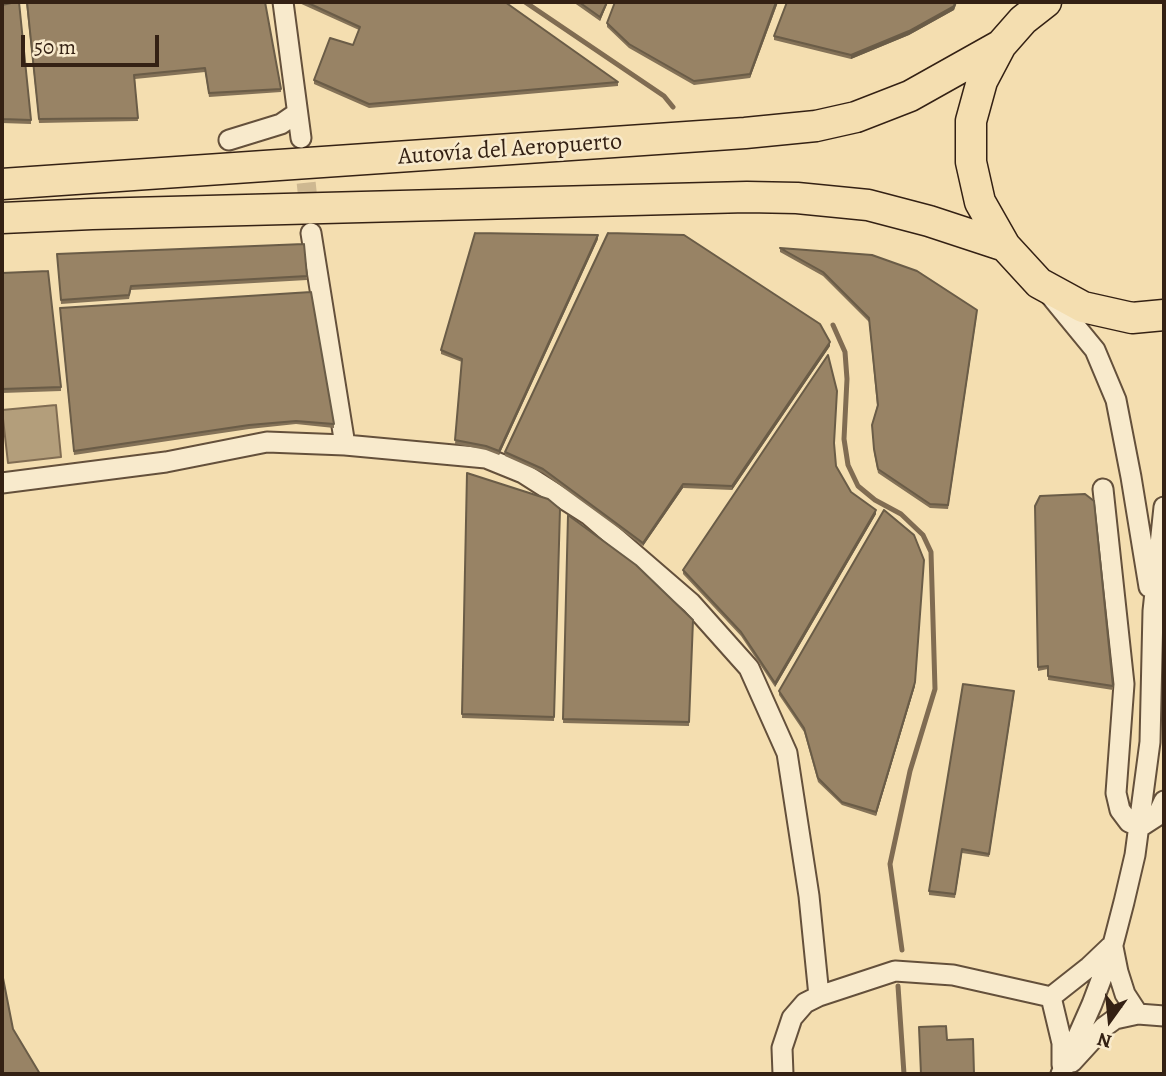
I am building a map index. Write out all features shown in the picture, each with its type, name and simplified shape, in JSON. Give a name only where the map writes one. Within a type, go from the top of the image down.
[{"type":"highway","points":[[1046,2],[1023,20],[1001,45],[982,82],[971,121],[971,162],[980,202],[1005,246],[1039,283],[1083,307],[1132,318],[1164,315]]},
{"type":"highway","name":"Autovía del Aeropuerto","points":[[2,184],[816,126],[856,117],[910,96],[1001,45]]},
{"type":"highway","name":"Autovía del Aeropuerto","points":[[2,218],[105,213],[784,197],[868,205],[929,221],[1005,246]]},
{"type":"street","points":[[283,2],[301,138]]},
{"type":"street","points":[[229,140],[281,124],[297,113]]},
{"type":"street","points":[[311,233],[345,445]]},
{"type":"street","points":[[1039,283],[1095,350],[1116,400],[1153,611]]},
{"type":"street","points":[[2,483],[166,462],[267,442],[345,445],[486,458],[523,473],[589,515],[691,603],[748,668],[787,753],[809,896],[819,996]]},
{"type":"street","points":[[1103,489],[1124,684],[1116,793],[1124,816],[1129,822],[1140,827]]},
{"type":"street","points":[[1061,1074],[1113,944],[1125,902],[1140,827],[1150,742],[1153,611],[1164,507]]},
{"type":"street","points":[[1140,827],[1157,816],[1164,802]]},
{"type":"street","points":[[1051,997],[1113,944]]},
{"type":"street","points":[[1113,944],[1125,994],[1138,1014]]},
{"type":"street","points":[[783,1074],[782,1048],[792,1018],[805,1003],[895,971],[953,975],[1051,997]]},
{"type":"street","points":[[1051,997],[1062,1043],[1061,1074]]},
{"type":"street","points":[[1061,1074],[1104,1027],[1115,1019],[1138,1014],[1164,1016]]},
{"type":"shaded area","points":[[56,405],[61,457],[8,463],[2,410]]},
{"type":"building","points":[[19,2],[31,120],[2,119],[2,5]]},
{"type":"building","points":[[27,2],[265,2],[281,89],[209,93],[205,68],[134,75],[138,118],[39,119]]},
{"type":"building","points":[[306,2],[505,2],[618,82],[369,104],[314,80],[330,38],[353,45],[360,27]]},
{"type":"building","points":[[579,2],[607,2],[600,17]]},
{"type":"building","points":[[615,2],[776,2],[750,74],[694,81],[629,44],[607,23]]},
{"type":"building","points":[[787,2],[955,2],[954,6],[909,31],[851,55],[774,36]]},
{"type":"building","points":[[475,233],[598,235],[499,451],[455,440],[462,359],[441,350]]},
{"type":"building","points":[[608,233],[684,235],[820,324],[830,342],[732,486],[683,484],[643,543],[543,469],[505,452]]},
{"type":"building","points":[[304,244],[307,276],[131,286],[129,295],[61,300],[57,254]]},
{"type":"building","points":[[780,248],[872,255],[917,271],[977,310],[948,505],[930,504],[878,469],[872,425],[878,405],[869,318],[823,272]]},
{"type":"building","points":[[48,271],[61,387],[2,389],[2,273]]},
{"type":"building","points":[[311,292],[334,424],[296,421],[249,425],[74,451],[60,308]]},
{"type":"building","points":[[828,355],[837,391],[834,443],[836,466],[851,492],[876,510],[775,683],[741,632],[683,570]]},
{"type":"building","points":[[467,473],[548,499],[560,509],[554,717],[462,714]]},
{"type":"building","points":[[1085,494],[1094,501],[1113,686],[1048,676],[1048,666],[1038,667],[1035,506],[1040,496]]},
{"type":"building","points":[[884,510],[914,535],[924,560],[915,682],[876,812],[842,802],[818,778],[804,728],[779,691]]},
{"type":"building","points":[[568,515],[636,565],[693,620],[689,722],[563,719]]},
{"type":"building","points":[[963,684],[1014,691],[989,854],[962,849],[955,894],[929,891]]},
{"type":"building","points":[[2,973],[13,1029],[40,1074],[2,1074]]},
{"type":"building","points":[[946,1026],[947,1040],[973,1039],[974,1074],[921,1074],[919,1027]]},
{"type":"waterway","points":[[525,2],[664,96],[673,107]]},
{"type":"waterway","points":[[833,325],[845,352],[847,379],[844,439],[848,465],[858,486],[875,500],[901,514],[923,535],[931,552],[935,689],[910,771],[890,864],[902,950]]},
{"type":"waterway","points":[[898,986],[904,1074]]},
{"type":"tunnel","points":[[303,154],[310,218]]}]
